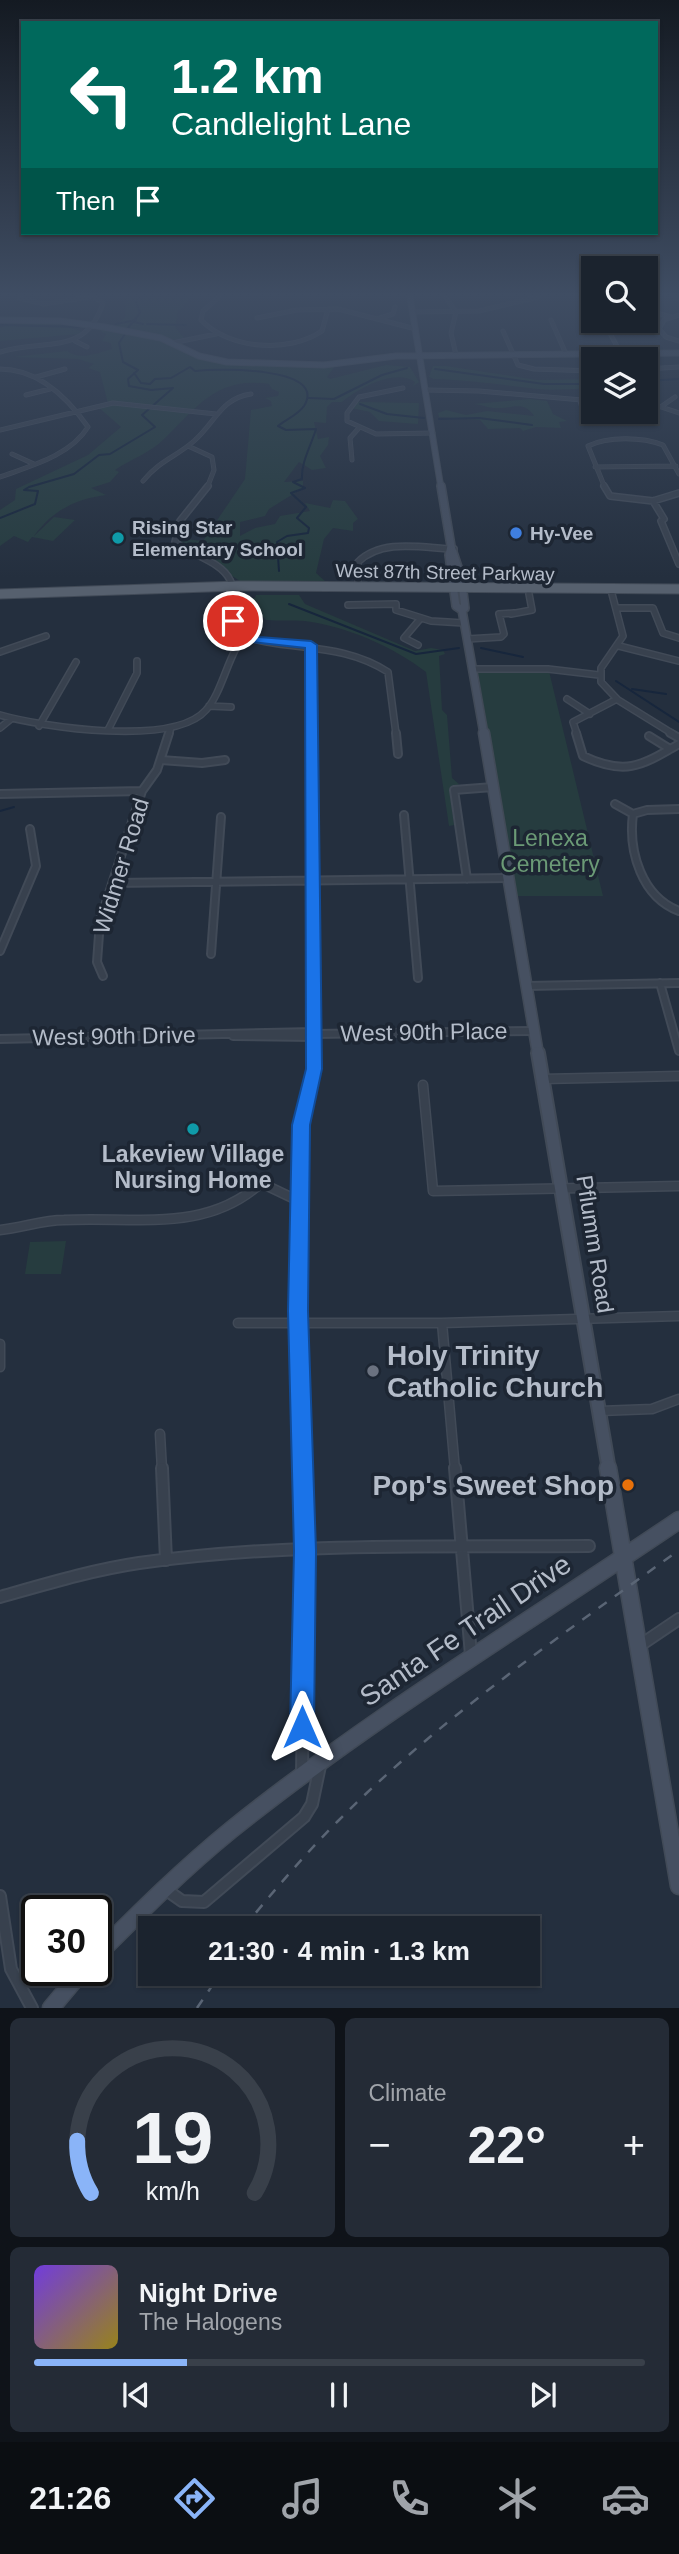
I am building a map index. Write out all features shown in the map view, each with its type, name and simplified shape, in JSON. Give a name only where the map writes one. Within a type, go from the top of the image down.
[{"type":"main road","points":[[426,391],[451,548]]},
{"type":"main road","name":"Pflumm Road","points":[[451,548],[458,590],[457,608],[462,610],[473,669],[533,1031],[564,1190],[638,1647],[673,1810],[679,1885]]},
{"type":"main road","points":[[303,591],[358,586]]},
{"type":"main road","name":"West 87th Street Parkway","points":[[0,597],[358,586],[529,594],[679,591]]},
{"type":"main road","name":"West 87th Street Parkway","points":[[232,589],[679,591]]},
{"type":"main road","name":"Santa Fe Trail Drive","points":[[112,1940],[164,1888],[256,1810],[471,1656],[679,1520]]},
{"type":"main road","points":[[51,2008],[70,1986]]},
{"type":"street","points":[[26,395],[43,391]]},
{"type":"street","points":[[0,477],[34,464],[84,437],[88,427],[52,391]]},
{"type":"street","points":[[383,391],[356,399],[345,418],[358,429],[378,433],[433,433]]},
{"type":"street","points":[[468,391],[580,401],[581,404]]},
{"type":"street","points":[[143,481],[158,464],[188,446],[229,401],[251,394]]},
{"type":"street","points":[[662,406],[678,396]]},
{"type":"street","points":[[0,430],[113,403],[216,414]]},
{"type":"street","points":[[658,405],[679,413]]},
{"type":"street","points":[[352,460],[350,438],[358,429]]},
{"type":"street","points":[[679,474],[667,447],[661,443],[598,441],[589,444],[603,487],[613,497],[653,501],[679,493]]},
{"type":"street","points":[[188,446],[212,457],[214,477],[176,528],[175,542],[230,578],[235,594],[232,619],[246,636]]},
{"type":"street","points":[[12,454],[34,464]]},
{"type":"street","points":[[595,467],[676,466]]},
{"type":"street","points":[[611,506],[613,497]]},
{"type":"street","points":[[671,497],[679,500]]},
{"type":"street","points":[[653,501],[657,511],[654,513],[656,519],[662,521],[679,564]]},
{"type":"street","points":[[358,586],[358,562],[370,553],[403,547],[451,548]]},
{"type":"street","points":[[225,620],[228,594],[232,589]]},
{"type":"street","points":[[468,644],[501,638],[504,634],[502,620],[499,618],[502,612],[532,610],[529,594]]},
{"type":"street","points":[[599,675],[619,646],[624,630],[612,594]]},
{"type":"street","points":[[348,605],[396,604],[396,610],[421,618],[464,623]]},
{"type":"street","points":[[617,608],[653,608],[663,633],[679,638]]},
{"type":"street","points":[[404,638],[421,618]]},
{"type":"street","points":[[225,620],[232,619]]},
{"type":"street","points":[[225,620],[246,636],[269,643],[335,648],[381,667],[390,677],[398,754]]},
{"type":"street","points":[[397,634],[418,645]]},
{"type":"street","points":[[0,652],[46,636]]},
{"type":"street","points":[[0,715],[39,726],[108,730],[171,728],[191,723],[200,718],[209,706],[246,636]]},
{"type":"street","points":[[302,1776],[305,1551],[299,1324],[301,1125],[313,1078],[314,1035],[311,645]]},
{"type":"street","points":[[619,646],[679,661]]},
{"type":"street","points":[[108,730],[137,673],[137,661]]},
{"type":"street","points":[[39,726],[76,662]]},
{"type":"street","points":[[473,669],[548,669],[599,675]]},
{"type":"street","points":[[599,675],[603,688],[679,738]]},
{"type":"street","points":[[567,699],[590,713]]},
{"type":"street","points":[[617,699],[573,722],[583,756],[606,768],[638,767],[679,744]]},
{"type":"street","points":[[209,706],[231,708]]},
{"type":"street","points":[[0,728],[11,719]]},
{"type":"street","name":"Widmer Road","points":[[103,976],[97,962],[99,928],[142,791],[161,760],[171,728]]},
{"type":"street","points":[[649,736],[670,749]]},
{"type":"street","points":[[161,760],[208,763],[225,760]]},
{"type":"street","points":[[467,879],[454,790],[493,787]]},
{"type":"street","points":[[0,794],[142,791]]},
{"type":"street","points":[[615,804],[633,814],[646,810],[679,809]]},
{"type":"street","points":[[633,814],[631,827],[647,887],[658,902],[679,911]]},
{"type":"street","points":[[404,816],[418,978]]},
{"type":"street","points":[[211,954],[221,817]]},
{"type":"street","points":[[0,951],[36,866],[30,829]]},
{"type":"street","points":[[113,884],[508,878]]},
{"type":"street","points":[[527,986],[679,982]]},
{"type":"street","points":[[660,983],[679,1051]]},
{"type":"street","name":"West 90th Place","points":[[314,1035],[533,1031]]},
{"type":"street","name":"West 90th Drive","points":[[0,1039],[314,1035]]},
{"type":"street","points":[[543,1079],[679,1076]]},
{"type":"street","points":[[423,1085],[433,1191],[679,1186]]},
{"type":"street","points":[[0,1230],[50,1221],[207,1216],[238,1202],[261,1183],[301,1202]]},
{"type":"street","points":[[238,1323],[442,1323],[679,1316]]},
{"type":"street","points":[[442,1323],[471,1656]]},
{"type":"street","points":[[0,1344],[0,1367]]},
{"type":"street","points":[[600,1411],[652,1409],[679,1399]]},
{"type":"street","points":[[160,1434],[166,1560]]},
{"type":"street","points":[[0,1597],[95,1571],[166,1560],[305,1551],[589,1546]]},
{"type":"street","points":[[638,1647],[679,1619]]},
{"type":"street","points":[[164,1888],[174,1898],[189,1904],[204,1902],[304,1817],[312,1804],[320,1763]]},
{"type":"street","points":[[0,1896],[8,1965],[17,1989],[32,2008]]},
{"type":"green space","points":[[105,391],[219,391],[197,407],[159,444],[115,470],[119,472],[110,482],[91,488],[106,495],[65,508],[48,520],[34,536],[54,517],[75,520],[53,541],[32,537],[28,542],[14,536],[0,546],[0,510],[15,500],[16,489],[88,455],[121,427],[97,406],[108,404]]},
{"type":"green space","points":[[276,391],[358,391],[342,402],[332,402],[327,407],[326,423],[314,422],[318,439],[329,437],[328,445],[320,456],[326,468],[312,470],[299,462],[284,482],[303,481],[303,488],[269,509],[265,516],[240,522],[240,536],[255,528],[275,524],[280,516],[310,511],[305,503],[330,508],[333,500],[345,501],[358,519],[353,523],[353,531],[333,528],[324,539],[316,573],[326,582],[240,581],[180,543],[178,538],[203,541],[245,479],[251,410],[272,406],[271,401],[265,398],[278,396],[279,392]]},
{"type":"green space","points":[[530,399],[547,401],[553,414],[567,421],[559,422],[561,428],[536,427],[523,431],[520,428],[488,429],[480,420],[439,417],[438,413],[446,410],[466,415],[487,411],[534,416],[526,408],[516,406],[494,408],[473,404]]},
{"type":"green space","points":[[357,402],[419,403],[418,424],[379,421],[370,412],[351,408]]},
{"type":"green space","points":[[256,595],[299,595],[305,604],[415,651],[431,648],[443,650],[445,654],[439,656],[442,710],[447,715],[452,778],[459,784],[450,790],[454,825],[449,826],[426,672],[384,646],[353,633],[305,621],[266,620],[260,614],[259,603],[238,602],[240,598],[255,598]]},
{"type":"green space","name":"Lenexa Cemetery","points":[[549,671],[603,896],[516,896],[478,673]]},
{"type":"green space","points":[[66,1241],[61,1274],[25,1274],[30,1242]]},
{"type":"waterway","points":[[0,518],[35,504],[38,491],[24,490],[29,487],[74,474],[99,455],[110,454],[155,427],[142,415],[170,391]]},
{"type":"waterway","points":[[279,571],[277,542],[287,536],[308,533],[309,528],[297,518],[306,507],[291,493],[305,488],[293,482],[302,479],[305,460],[316,429],[286,430],[278,426],[304,406],[305,391]]},
{"type":"waterway","points":[[309,398],[334,399],[351,391]]},
{"type":"waterway","points":[[360,404],[387,414],[424,418]]},
{"type":"waterway","points":[[439,419],[479,418],[532,425]]},
{"type":"waterway","points":[[289,604],[416,654],[459,648]]},
{"type":"waterway","points":[[481,648],[523,657]]},
{"type":"waterway","points":[[616,681],[679,722]]},
{"type":"waterway","points":[[632,689],[666,694]]},
{"type":"waterway","points":[[0,811],[14,807]]},
{"type":"railway","points":[[253,1916],[325,1834],[418,1747],[503,1679],[679,1550]]},
{"type":"railway","points":[[197,2008],[212,1986]]},
{"type":"place","name":"Hy-Vee","points":[[516,533]]},
{"type":"place","name":"Rising Star Elementary School","points":[[118,538]]},
{"type":"place","name":"Lakeview Village Nursing Home","points":[[193,1129]]},
{"type":"place","name":"Holy Trinity Catholic Church","points":[[373,1371]]},
{"type":"place","name":"Pop's Sweet Shop","points":[[628,1485]]},
{"type":"route","points":[[233,621],[250,638],[256,640],[311,645],[314,1069],[301,1125],[298,1311],[305,1551],[302,1727]]}]
